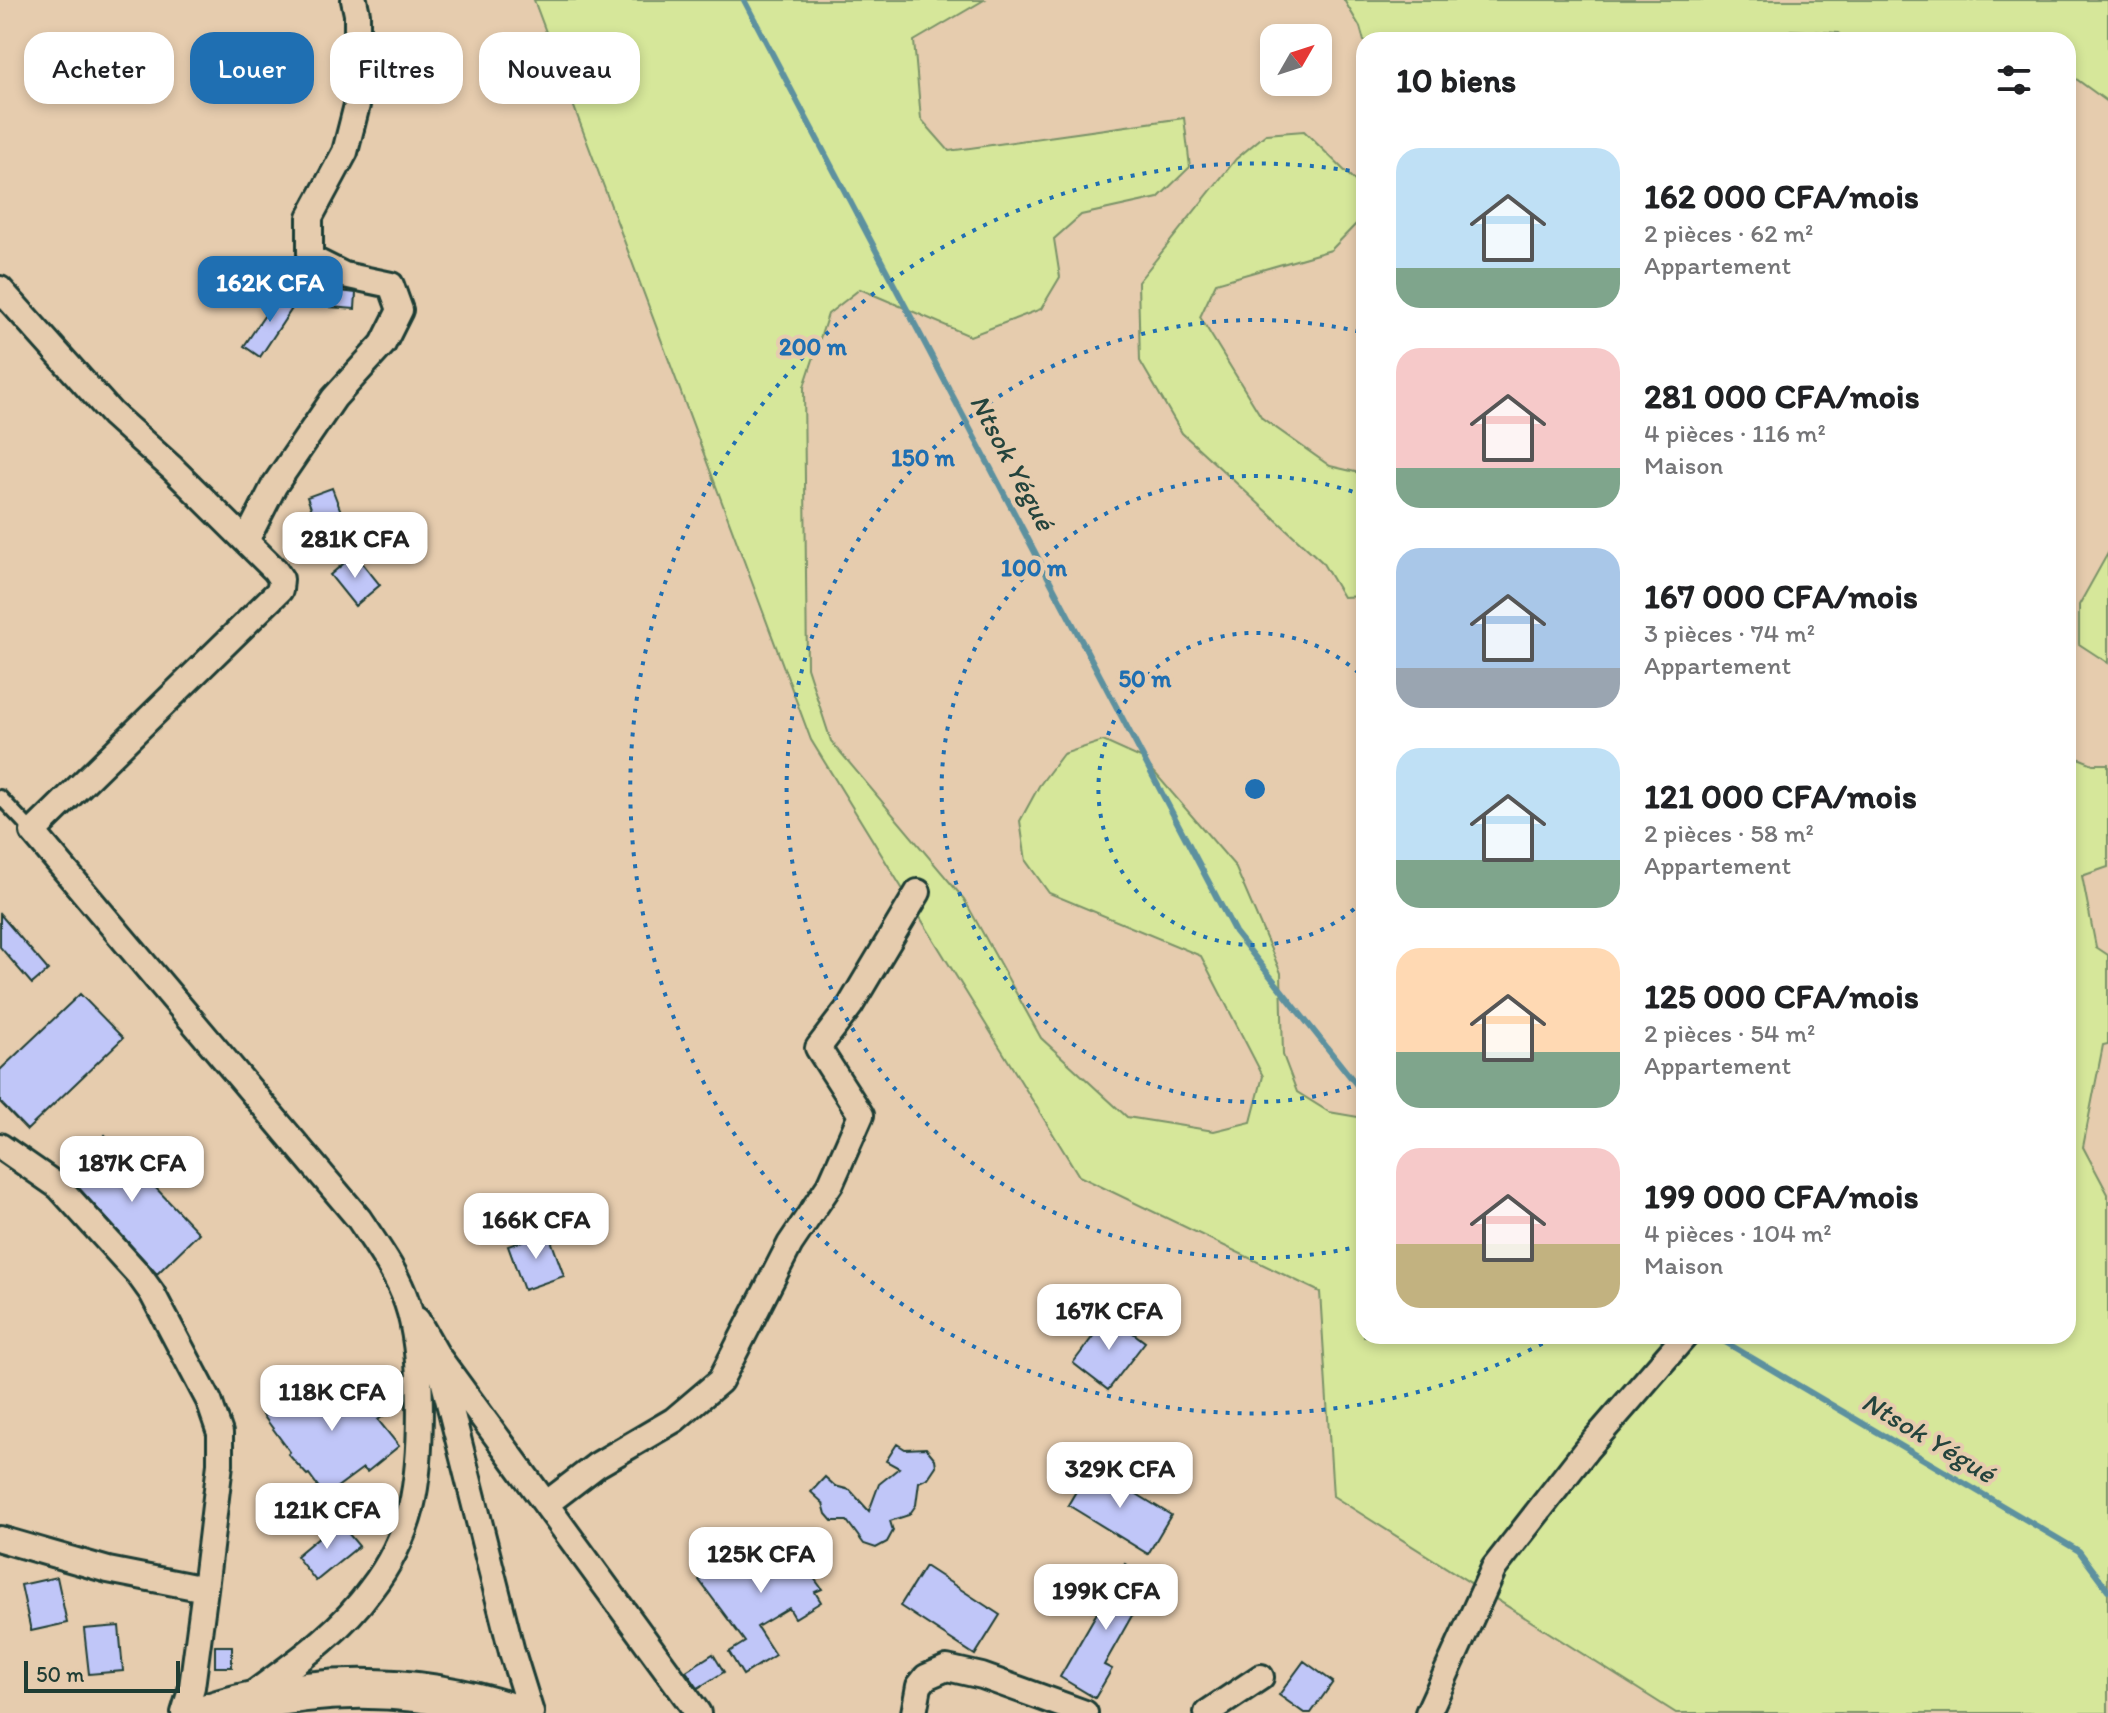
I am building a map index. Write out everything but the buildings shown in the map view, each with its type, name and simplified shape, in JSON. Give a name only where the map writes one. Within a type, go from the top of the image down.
[{"type":"main road","points":[[224,1708],[328,1688],[369,1687],[472,1700],[512,1713]]},
{"type":"main road","points":[[310,1713],[360,1710],[402,1713]]},
{"type":"street","points":[[246,541],[274,486],[334,398],[383,344],[400,310],[391,285],[344,275],[310,258],[310,217],[345,152],[357,105],[357,14],[354,0]]},
{"type":"street","points":[[0,289],[112,414],[172,468],[281,579],[280,590],[33,832],[359,1219],[387,1260],[437,1355],[698,1713]]},
{"type":"street","points":[[546,1504],[597,1465],[674,1420],[720,1381],[790,1244],[831,1183],[861,1115],[818,1048],[850,1006],[918,892]]},
{"type":"street","points":[[0,1146],[59,1187],[139,1275],[152,1293],[209,1401],[220,1433],[220,1464],[205,1589],[192,1687],[184,1713]]},
{"type":"street","points":[[224,1708],[303,1658],[371,1591],[394,1554],[411,1509],[417,1469],[420,1407],[408,1304]]},
{"type":"street","points":[[1428,1713],[1494,1568],[1586,1450],[1678,1344]]},
{"type":"street","points":[[437,1355],[512,1652],[531,1713]]},
{"type":"street","points":[[0,1539],[108,1570],[205,1589]]},
{"type":"street","points":[[914,1713],[919,1686],[926,1677],[947,1668],[982,1676],[1085,1713]]},
{"type":"street","points":[[1207,1713],[1261,1677],[1240,1713]]},
{"type":"lane","points":[[0,797],[33,832]]},
{"type":"green space","points":[[534,0],[984,0],[914,41],[921,119],[949,151],[1184,118],[1190,167],[1158,198],[1081,215],[1054,239],[1060,277],[1041,309],[970,336],[860,289],[828,314],[804,387],[807,667],[831,741],[964,899],[1041,1038],[1127,1117],[1214,1131],[1251,1122],[1263,1076],[1201,956],[1049,893],[1026,861],[1020,821],[1039,786],[1063,754],[1103,741],[1143,759],[1235,866],[1281,973],[1283,1055],[1297,1092],[1329,1112],[1356,1117],[1356,1344],[2076,1344],[2076,757],[2093,764],[2108,764],[2108,867],[2082,876],[2096,947],[2108,955],[2108,1044],[2103,1045],[2083,1147],[2108,1194],[2108,1713],[1676,1713],[1333,1496],[1320,1292],[1079,1176],[811,740],[573,104],[640,104],[640,32],[546,32]]},
{"type":"green space","points":[[1344,0],[2108,0],[2108,102],[2076,79],[2076,32],[1361,32]]},
{"type":"green space","points":[[1304,131],[1356,182],[1356,224],[1331,250],[1216,283],[1200,317],[1262,418],[1330,466],[1356,472],[1356,596],[1343,597],[1322,562],[1182,433],[1140,361],[1138,282],[1236,159],[1266,134]]},
{"type":"green space","points":[[2108,553],[2108,663],[2079,644],[2079,605]]},
{"type":"waterway","name":"Ntsok Yégué","points":[[744,0],[1235,932],[1356,1084]]},
{"type":"waterway","name":"Ntsok Yégué","points":[[1729,1344],[2079,1551],[2108,1590]]}]
